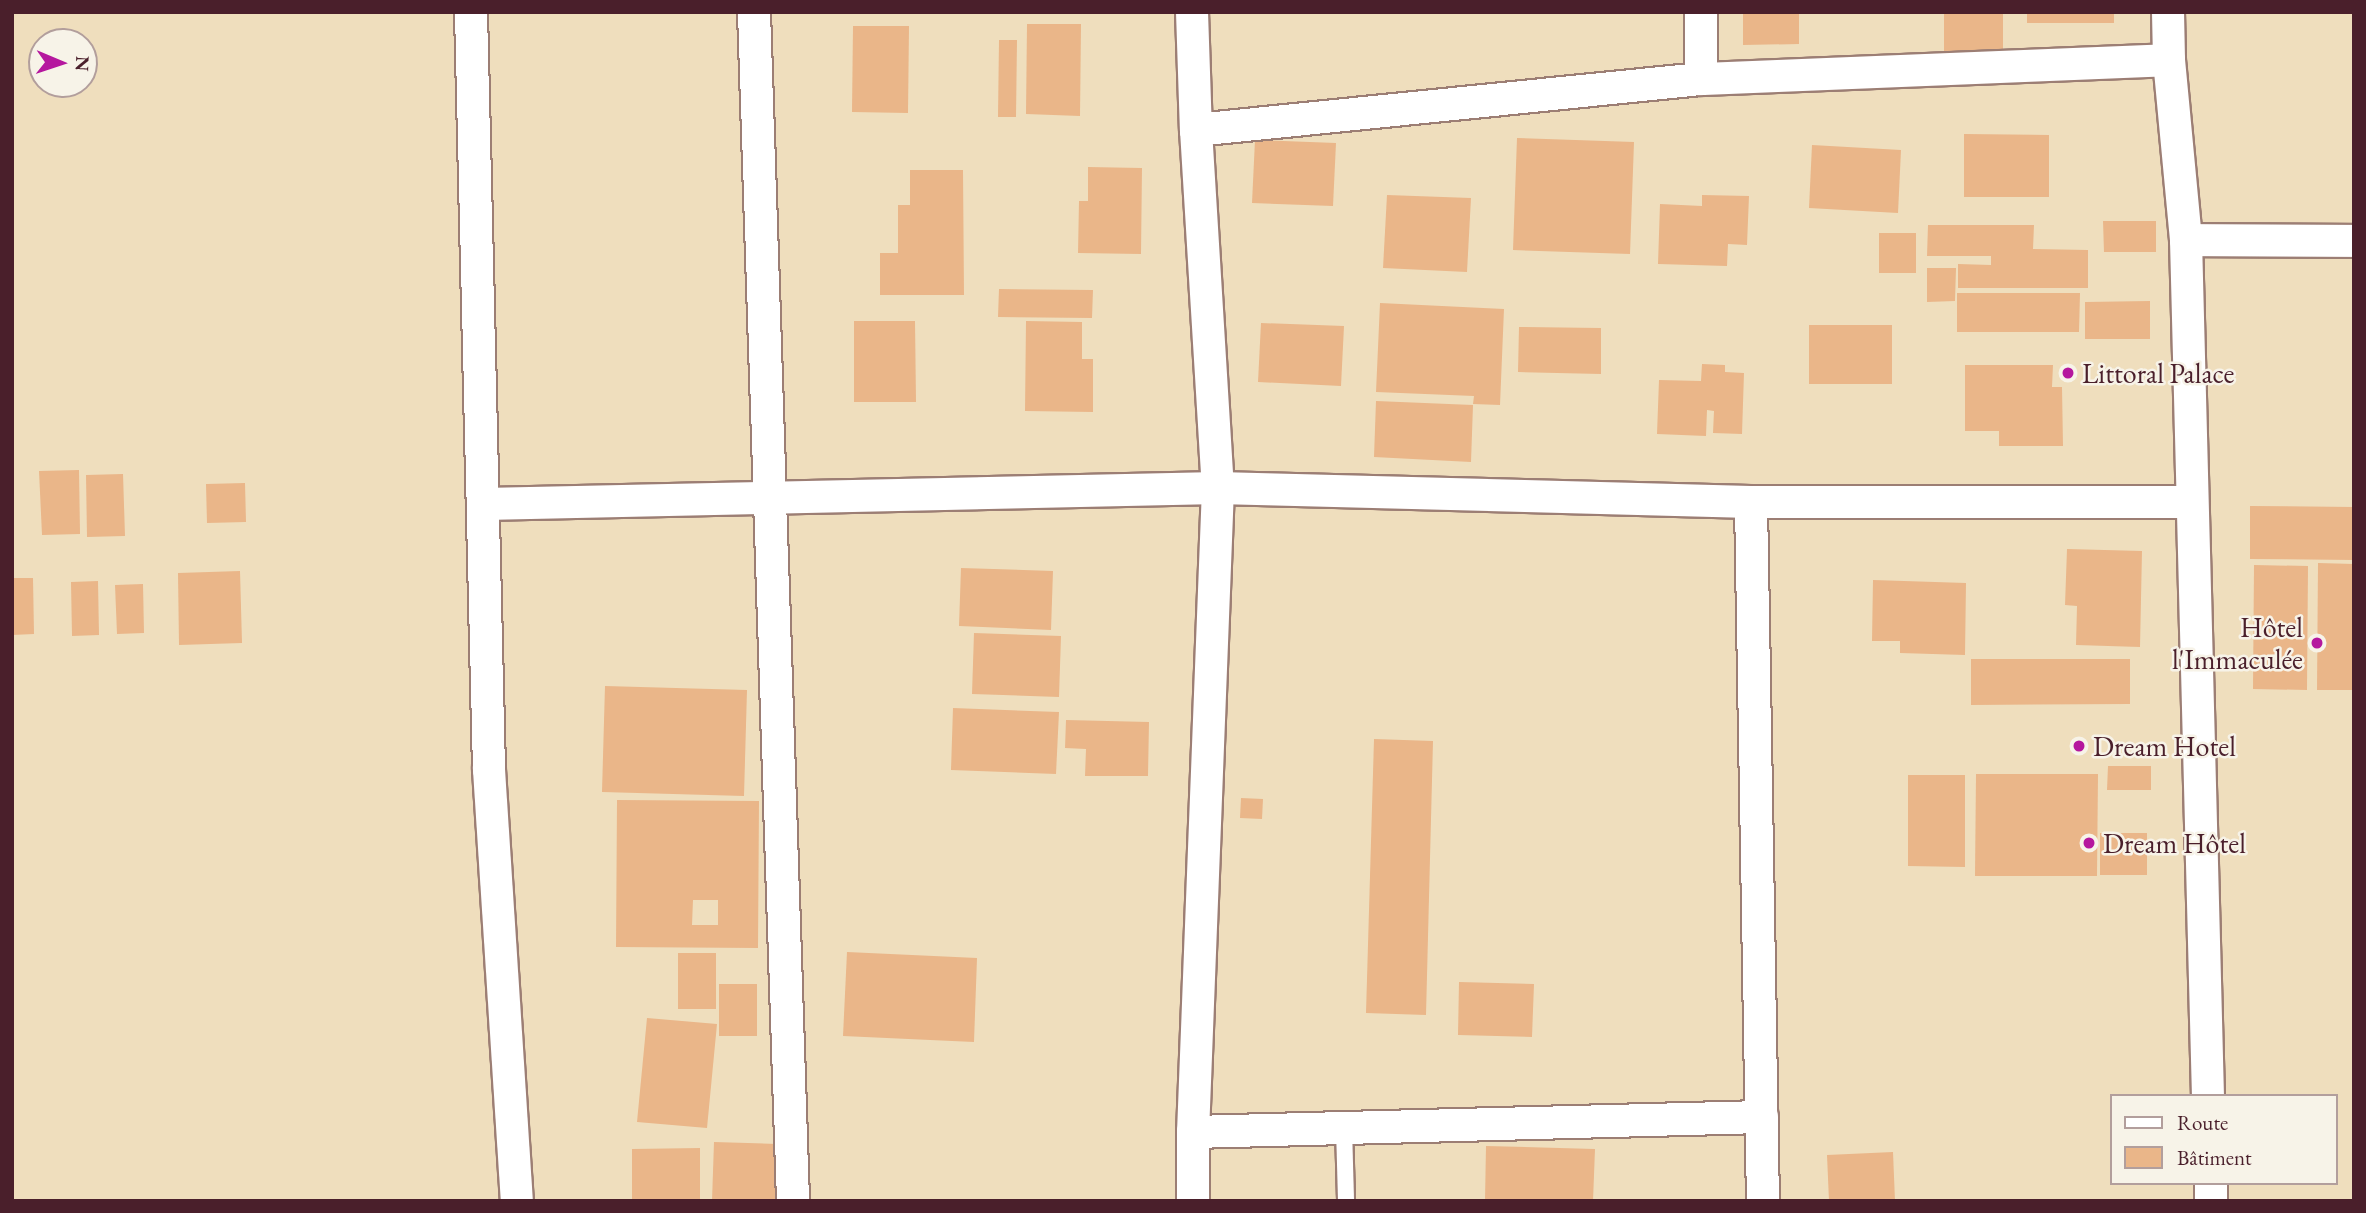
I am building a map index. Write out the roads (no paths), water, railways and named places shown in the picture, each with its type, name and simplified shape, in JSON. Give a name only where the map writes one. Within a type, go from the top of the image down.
[{"type":"street","points":[[471,12],[489,770],[517,1201]]},
{"type":"street","points":[[754,12],[793,1201]]},
{"type":"street","points":[[1192,12],[1196,130],[1218,488],[1193,1132],[1194,1201]]},
{"type":"street","points":[[1700,79],[1701,12]]},
{"type":"street","points":[[2168,12],[2169,60],[2186,240],[2208,1094]]},
{"type":"street","points":[[1196,130],[1700,79],[2169,60]]},
{"type":"street","points":[[2186,240],[2354,241]]},
{"type":"street","points":[[484,503],[1218,488],[1751,502],[2191,502]]},
{"type":"street","points":[[1751,502],[1763,1201]]},
{"type":"street","points":[[1193,1132],[1762,1117]]},
{"type":"lane","points":[[1344,1128],[1346,1201]]},
{"type":"place","name":"Littoral Palace","points":[[2068,373]]},
{"type":"place","name":"Hôtel l'Immaculée","points":[[2317,643]]},
{"type":"place","name":"Dream Hotel","points":[[2079,746]]},
{"type":"place","name":"Dream Hôtel","points":[[2089,843]]}]
